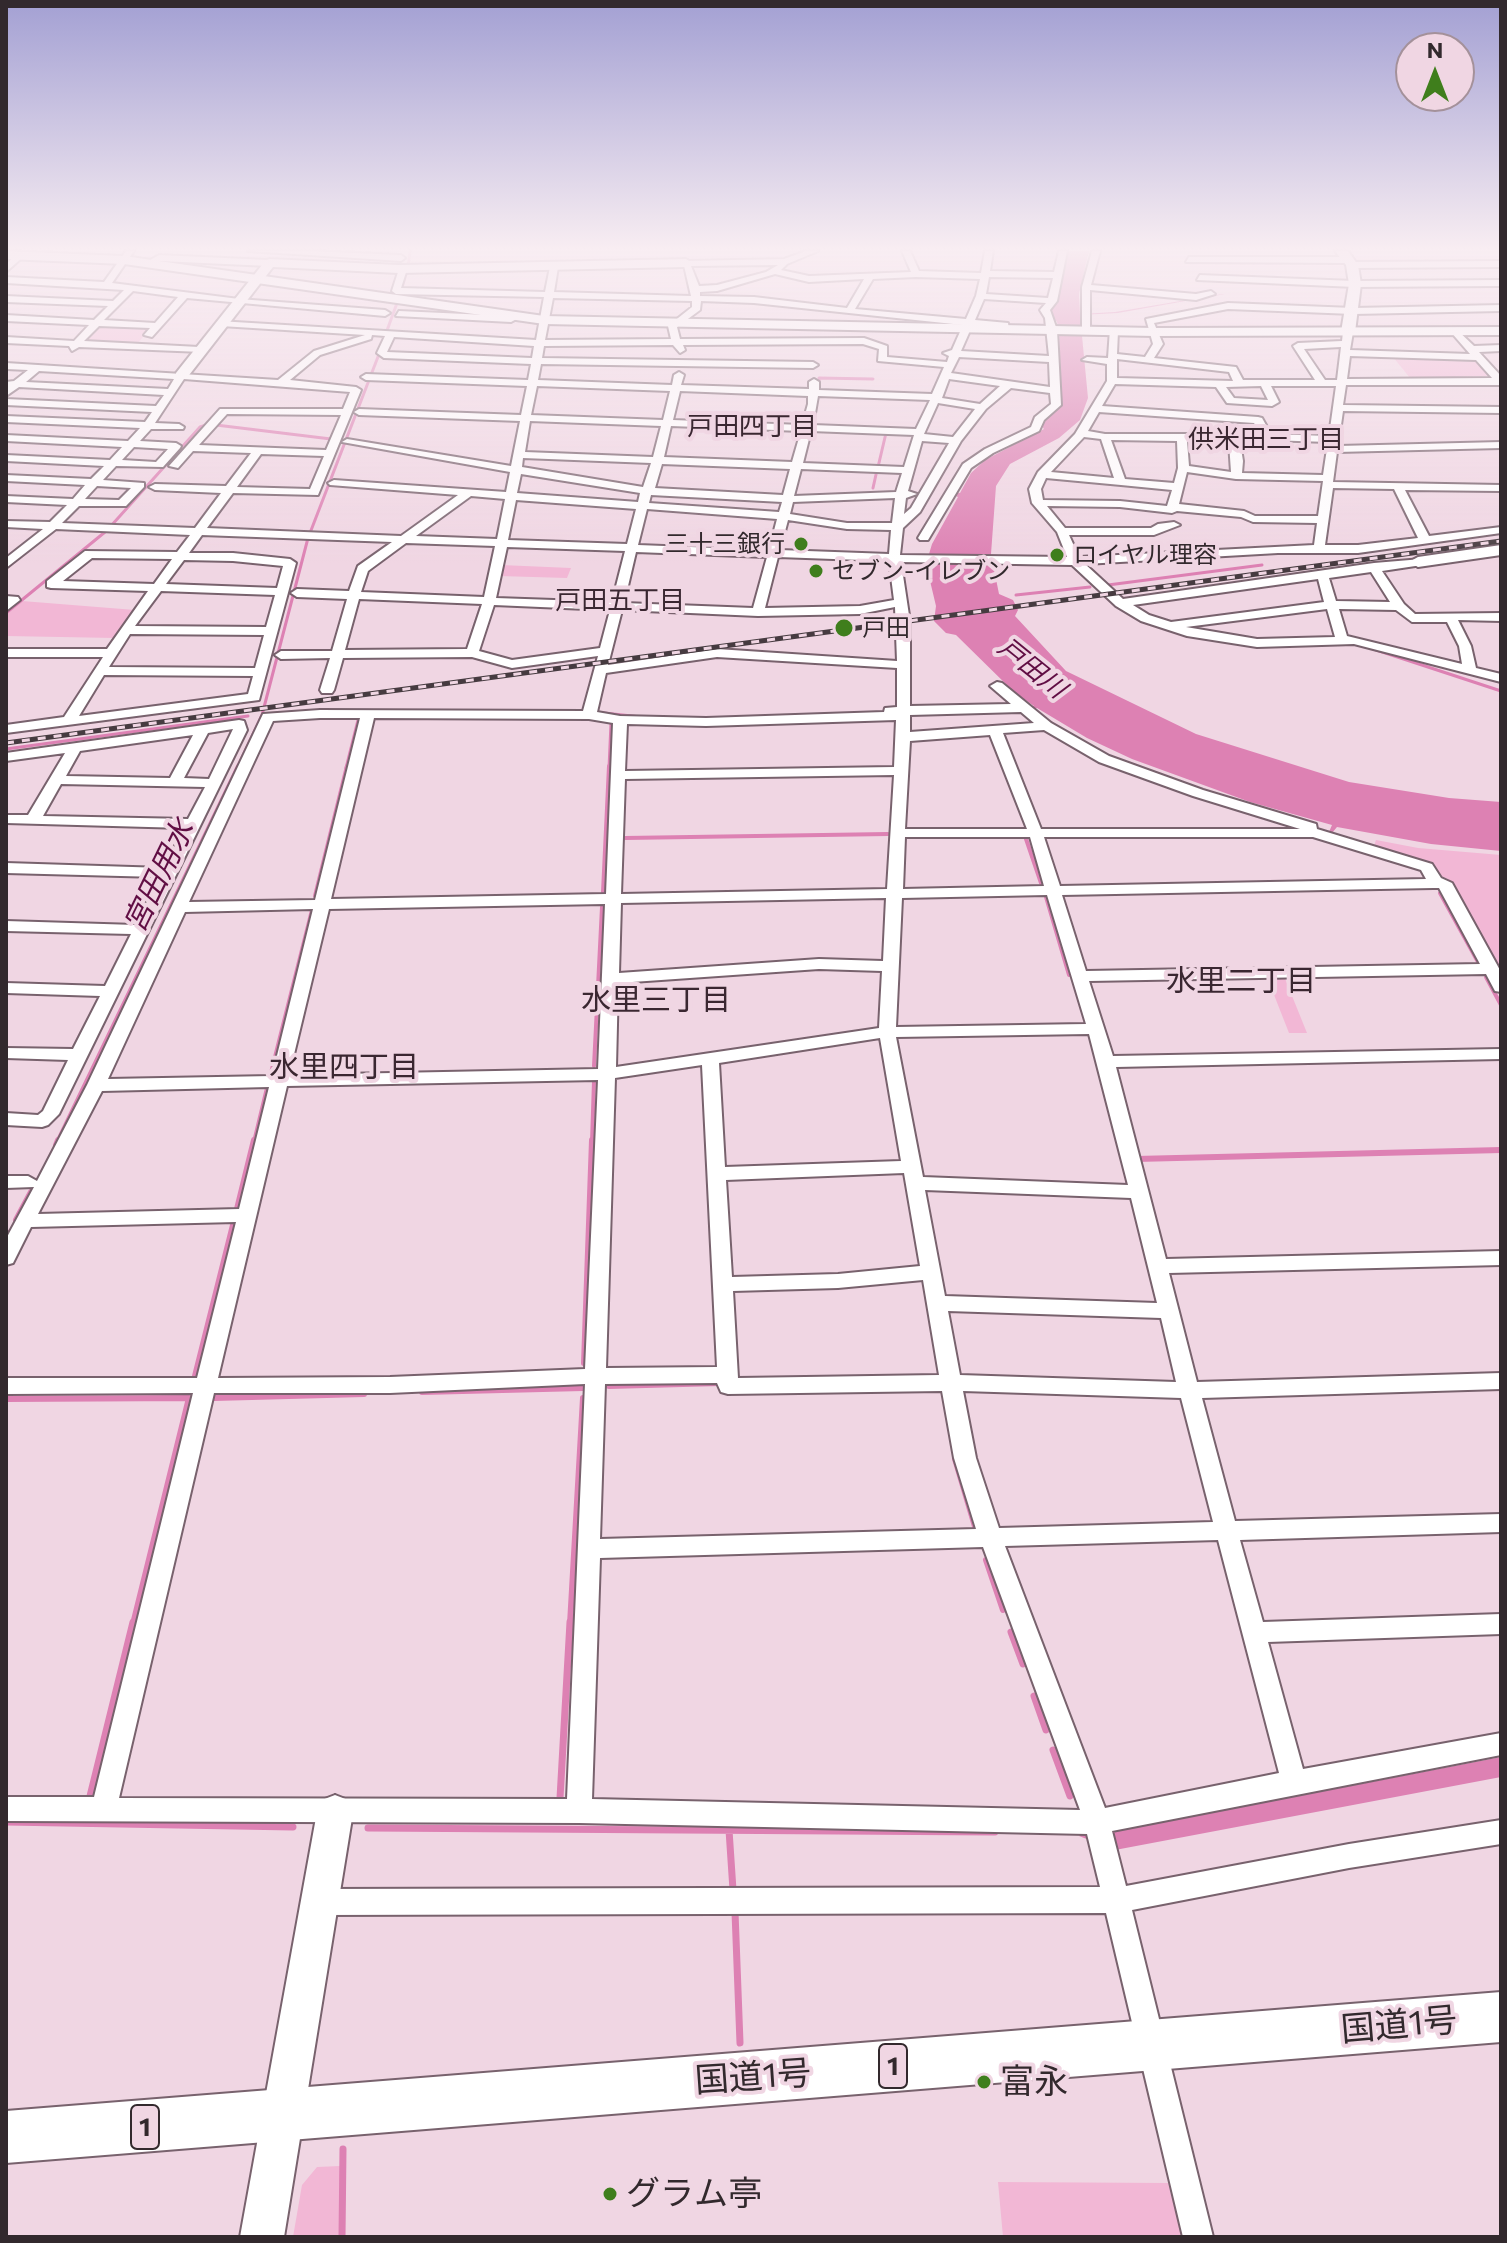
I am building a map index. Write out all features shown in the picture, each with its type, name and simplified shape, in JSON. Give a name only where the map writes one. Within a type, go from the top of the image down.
[{"type":"highway","name":"国道1号","points":[[6,2137],[1501,2017]]},
{"type":"street","points":[[6,393],[10,384],[34,367],[61,356]]},
{"type":"street","points":[[6,564],[52,527],[148,426],[195,356]]},
{"type":"street","points":[[283,382],[314,356]]},
{"type":"street","points":[[401,356],[813,365]]},
{"type":"street","points":[[472,653],[489,602],[502,543],[537,356]]},
{"type":"street","points":[[590,712],[631,549],[684,363],[682,356]]},
{"type":"street","points":[[758,612],[815,391],[811,356]]},
{"type":"street","points":[[882,356],[881,359],[1052,359]]},
{"type":"street","points":[[942,356],[1009,384],[1056,391]]},
{"type":"street","points":[[956,356],[906,470],[897,527],[894,558],[901,602],[903,737],[887,1032],[965,1458],[991,1539],[1100,1832],[1198,2237]]},
{"type":"street","points":[[954,360],[974,356]]},
{"type":"street","points":[[924,538],[967,466],[989,451],[1035,429],[1039,419],[1056,405],[1052,356]]},
{"type":"street","points":[[1111,356],[1114,363],[1112,381],[1079,433],[1042,474],[1035,489],[1038,503],[1062,531],[1075,561],[1120,603],[1145,618],[1208,637],[1257,643],[1354,640],[1501,678]]},
{"type":"street","points":[[1147,360],[1150,356]]},
{"type":"street","points":[[1303,356],[1323,383]]},
{"type":"street","points":[[1319,549],[1344,356]]},
{"type":"street","points":[[1390,356],[1410,382]]},
{"type":"street","points":[[1477,356],[1500,381]]},
{"type":"street","points":[[1087,360],[1147,360],[1233,369],[1240,384]]},
{"type":"street","points":[[6,366],[283,382],[356,390],[353,412],[314,493],[155,487],[224,411],[288,407],[353,412],[805,428],[956,440]]},
{"type":"street","points":[[369,377],[815,391],[937,399],[982,407]]},
{"type":"street","points":[[1112,381],[1265,384],[1500,381]]},
{"type":"street","points":[[10,384],[170,392]]},
{"type":"street","points":[[300,394],[308,384]]},
{"type":"street","points":[[334,483],[782,516],[847,526],[897,527],[916,510],[956,440],[982,407],[1009,384]]},
{"type":"street","points":[[1219,384],[1231,401],[1274,402],[1265,384]]},
{"type":"street","points":[[6,402],[159,409]]},
{"type":"street","points":[[1246,403],[1254,419]]},
{"type":"street","points":[[1336,408],[1501,410]]},
{"type":"street","points":[[1095,409],[1254,419],[1258,420],[1268,437]]},
{"type":"street","points":[[6,419],[179,427]]},
{"type":"street","points":[[1079,433],[1105,437],[1268,437],[1332,444],[1501,445]]},
{"type":"street","points":[[1105,437],[1121,482]]},
{"type":"street","points":[[1038,503],[1120,504],[1172,510],[1183,468],[1184,446],[1180,437]]},
{"type":"street","points":[[6,438],[176,446],[159,465],[6,458]]},
{"type":"street","points":[[1234,439],[1238,461],[1236,476]]},
{"type":"street","points":[[348,440],[517,463],[648,488],[787,497],[927,492]]},
{"type":"street","points":[[190,448],[331,453]]},
{"type":"street","points":[[69,720],[126,630],[258,451]]},
{"type":"street","points":[[517,463],[658,460],[906,470]]},
{"type":"street","points":[[1183,468],[1236,476],[1398,487],[1501,488]]},
{"type":"street","points":[[1042,474],[1179,487]]},
{"type":"street","points":[[6,478],[140,485],[122,504],[6,499]]},
{"type":"street","points":[[1398,487],[1425,540]]},
{"type":"street","points":[[327,690],[362,569],[469,493]]},
{"type":"street","points":[[1173,507],[1244,514],[1253,519],[1323,520]]},
{"type":"street","points":[[6,524],[918,559],[1075,561],[1358,549],[1501,530]]},
{"type":"street","points":[[1062,531],[1154,532],[1162,526],[1174,525]]},
{"type":"street","points":[[1120,603],[1501,550]]},
{"type":"street","points":[[6,551],[22,552]]},
{"type":"street","points":[[6,729],[254,697],[290,563],[89,554],[51,584],[281,592]]},
{"type":"street","points":[[1374,567],[1399,606],[1412,618],[1501,617]]},
{"type":"street","points":[[1322,574],[1342,640]]},
{"type":"street","points":[[297,593],[758,612],[860,610],[901,602]]},
{"type":"street","points":[[6,600],[14,600],[6,607]]},
{"type":"street","points":[[1169,626],[1332,605],[1399,606]]},
{"type":"street","points":[[1451,618],[1465,646],[1470,670]]},
{"type":"street","points":[[126,630],[270,631]]},
{"type":"street","points":[[281,655],[472,653],[512,664],[604,651]]},
{"type":"street","points":[[8,656],[111,653]]},
{"type":"street","points":[[600,670],[717,653],[904,665]]},
{"type":"street","points":[[100,671],[259,672]]},
{"type":"street","points":[[997,686],[1046,726],[1104,759],[1198,793],[1316,828],[1314,833]]},
{"type":"street","points":[[590,712],[620,720],[706,722],[1023,708]]},
{"type":"street","points":[[6,1258],[18,1224],[96,1085],[268,717],[590,712],[652,716],[902,713]]},
{"type":"street","points":[[103,1811],[368,714]]},
{"type":"street","points":[[579,1811],[620,720]]},
{"type":"street","points":[[6,757],[239,724],[240,730],[50,1114],[42,1121],[6,1119]]},
{"type":"street","points":[[903,737],[1046,726]]},
{"type":"street","points":[[175,782],[203,729]]},
{"type":"street","points":[[995,730],[1035,831],[1106,1062],[1189,1390],[1294,1782]]},
{"type":"street","points":[[33,820],[75,747]]},
{"type":"street","points":[[618,775],[901,771]]},
{"type":"street","points":[[57,780],[214,783]]},
{"type":"street","points":[[6,819],[193,824]]},
{"type":"street","points":[[898,833],[1314,833],[1427,867],[1436,884]]},
{"type":"street","points":[[6,868],[169,873]]},
{"type":"street","points":[[180,907],[1444,883],[1501,987]]},
{"type":"street","points":[[6,926],[141,930]]},
{"type":"street","points":[[609,979],[819,964],[890,966]]},
{"type":"street","points":[[1080,976],[1491,969]]},
{"type":"street","points":[[6,988],[111,991]]},
{"type":"street","points":[[96,1085],[605,1074],[887,1032],[1096,1029]]},
{"type":"street","points":[[6,1053],[79,1055]]},
{"type":"street","points":[[1106,1062],[1501,1054]]},
{"type":"street","points":[[710,1060],[728,1386],[951,1383],[1189,1390],[1501,1381]]},
{"type":"street","points":[[716,1174],[912,1175],[1139,1192]]},
{"type":"street","points":[[6,1182],[28,1182]]},
{"type":"street","points":[[18,1224],[247,1215]]},
{"type":"street","points":[[1157,1266],[1501,1258]]},
{"type":"street","points":[[722,1284],[838,1281],[930,1272]]},
{"type":"street","points":[[936,1303],[1169,1311]]},
{"type":"street","points":[[6,1386],[390,1385],[594,1376],[727,1375]]},
{"type":"street","points":[[588,1549],[1501,1523]]},
{"type":"street","points":[[1253,1632],[1501,1624]]},
{"type":"street","points":[[6,1809],[579,1811],[1100,1832],[1294,1782],[1501,1744]]},
{"type":"street","points":[[262,2237],[335,1812]]},
{"type":"street","points":[[320,1902],[1117,1900],[1349,1856],[1501,1832]]},
{"type":"shaded area","points":[[1393,357],[1477,360],[1491,376],[1410,378]]},
{"type":"shaded area","points":[[501,565],[571,568],[567,578],[499,576]]},
{"type":"shaded area","points":[[22,601],[135,610],[115,638],[6,636],[6,615]]},
{"type":"shaded area","points":[[1376,840],[1418,848],[1501,855],[1501,972],[1448,879],[1437,875],[1433,865],[1374,846]]},
{"type":"shaded area","points":[[1284,976],[1307,1033],[1289,1033],[1267,977]]},
{"type":"shaded area","points":[[340,2166],[339,2237],[293,2237],[302,2185],[317,2167]]},
{"type":"shaded area","points":[[998,2182],[1168,2183],[1183,2237],[1003,2237]]},
{"type":"water","name":"戸田川","points":[[1060,356],[1084,356],[1088,398],[1080,420],[1059,438],[1010,464],[996,486],[991,554],[999,594],[1013,600],[1018,610],[1015,616],[1066,671],[1196,734],[1349,782],[1449,798],[1501,802],[1501,851],[1431,844],[1337,827],[1332,833],[1329,832],[1332,825],[1250,802],[1132,759],[1087,738],[1037,708],[1029,708],[1034,706],[1014,692],[956,635],[946,633],[934,621],[936,606],[926,564],[932,544],[958,497],[953,495],[954,492],[960,493],[971,473],[985,460],[1044,429],[1041,425],[1061,406]]},
{"type":"water","points":[[1501,1757],[1501,1777],[1115,1850],[1079,1836],[1087,1829],[1115,1831]]},
{"type":"waterway","name":"宮田用水","points":[[310,533],[378,356]]},
{"type":"waterway","points":[[819,390],[819,378],[873,379]]},
{"type":"waterway","points":[[110,527],[200,427],[206,425]]},
{"type":"waterway","points":[[216,425],[331,439]]},
{"type":"waterway","points":[[878,467],[886,433]]},
{"type":"waterway","points":[[873,488],[877,470]]},
{"type":"waterway","points":[[6,613],[105,532]]},
{"type":"waterway","name":"宮田用水","points":[[237,768],[262,715],[308,538]]},
{"type":"waterway","points":[[1108,585],[1262,565]]},
{"type":"waterway","points":[[1016,595],[1090,587]]},
{"type":"waterway","points":[[1361,645],[1501,691]]},
{"type":"waterway","points":[[473,711],[587,711]]},
{"type":"waterway","points":[[595,712],[641,717]]},
{"type":"waterway","points":[[6,749],[248,716]]},
{"type":"waterway","points":[[346,768],[358,720]]},
{"type":"waterway","points":[[609,768],[611,723]]},
{"type":"waterway","name":"宮田用水","points":[[57,1142],[238,766]]},
{"type":"waterway","points":[[315,896],[347,766]]},
{"type":"waterway","points":[[603,892],[609,766]]},
{"type":"waterway","points":[[625,838],[888,834]]},
{"type":"waterway","points":[[1025,836],[1041,883]]},
{"type":"waterway","points":[[1440,893],[1478,962]]},
{"type":"waterway","points":[[1046,897],[1069,975]]},
{"type":"waterway","points":[[594,1066],[602,907]]},
{"type":"waterway","points":[[271,1073],[312,910]]},
{"type":"waterway","points":[[1486,977],[1501,1005]]},
{"type":"waterway","points":[[592,1142],[594,1081]]},
{"type":"waterway","points":[[254,1142],[267,1088]]},
{"type":"waterway","name":"宮田用水","points":[[56,1145],[58,1140]]},
{"type":"waterway","points":[[237,1209],[254,1140]]},
{"type":"waterway","points":[[584,1363],[592,1140]]},
{"type":"waterway","points":[[1136,1159],[1501,1150]]},
{"type":"waterway","name":"宮田用水","points":[[16,1220],[31,1192]]},
{"type":"waterway","points":[[195,1376],[234,1221]]},
{"type":"waterway","name":"宮田用水","points":[[6,1238],[9,1233]]},
{"type":"waterway","points":[[609,1386],[720,1383]]},
{"type":"waterway","points":[[422,1392],[583,1388]]},
{"type":"waterway","points":[[214,1398],[364,1394]]},
{"type":"waterway","points":[[6,1399],[189,1398],[133,1624]]},
{"type":"waterway","points":[[570,1624],[583,1398]]},
{"type":"waterway","points":[[955,1459],[976,1530]]},
{"type":"waterway","points":[[986,1560],[1003,1610]]},
{"type":"waterway","points":[[90,1796],[133,1622]]},
{"type":"waterway","points":[[560,1798],[570,1622]]},
{"type":"waterway","points":[[1011,1632],[1023,1664]]},
{"type":"waterway","points":[[1034,1696],[1046,1730]]},
{"type":"waterway","points":[[1053,1750],[1070,1796]]},
{"type":"waterway","points":[[6,1822],[293,1827]]},
{"type":"waterway","points":[[368,1828],[729,1830]]},
{"type":"waterway","points":[[729,1830],[995,1832]]},
{"type":"waterway","points":[[729,1830],[733,1890]]},
{"type":"waterway","points":[[735,1912],[740,2043]]},
{"type":"waterway","points":[[342,2237],[343,2149]]},
{"type":"railway","points":[[6,743],[1501,541]]},
{"type":"place","name":"三十三銀行","points":[[801,544]]},
{"type":"place","name":"ロイヤル理容","points":[[1057,555]]},
{"type":"place","name":"セブン-イレブン","points":[[816,571]]},
{"type":"place","name":"戸田","points":[[844,628]]},
{"type":"place","name":"富永","points":[[984,2082]]},
{"type":"place","name":"グラム亭","points":[[610,2194]]},
{"type":"district","name":"戸田四丁目","points":[[752,426]]},
{"type":"district","name":"供米田三丁目","points":[[1266,439]]},
{"type":"district","name":"戸田五丁目","points":[[620,600]]},
{"type":"district","name":"水里二丁目","points":[[1241,981]]},
{"type":"district","name":"水里三丁目","points":[[656,1000]]},
{"type":"district","name":"水里四丁目","points":[[344,1067]]}]
